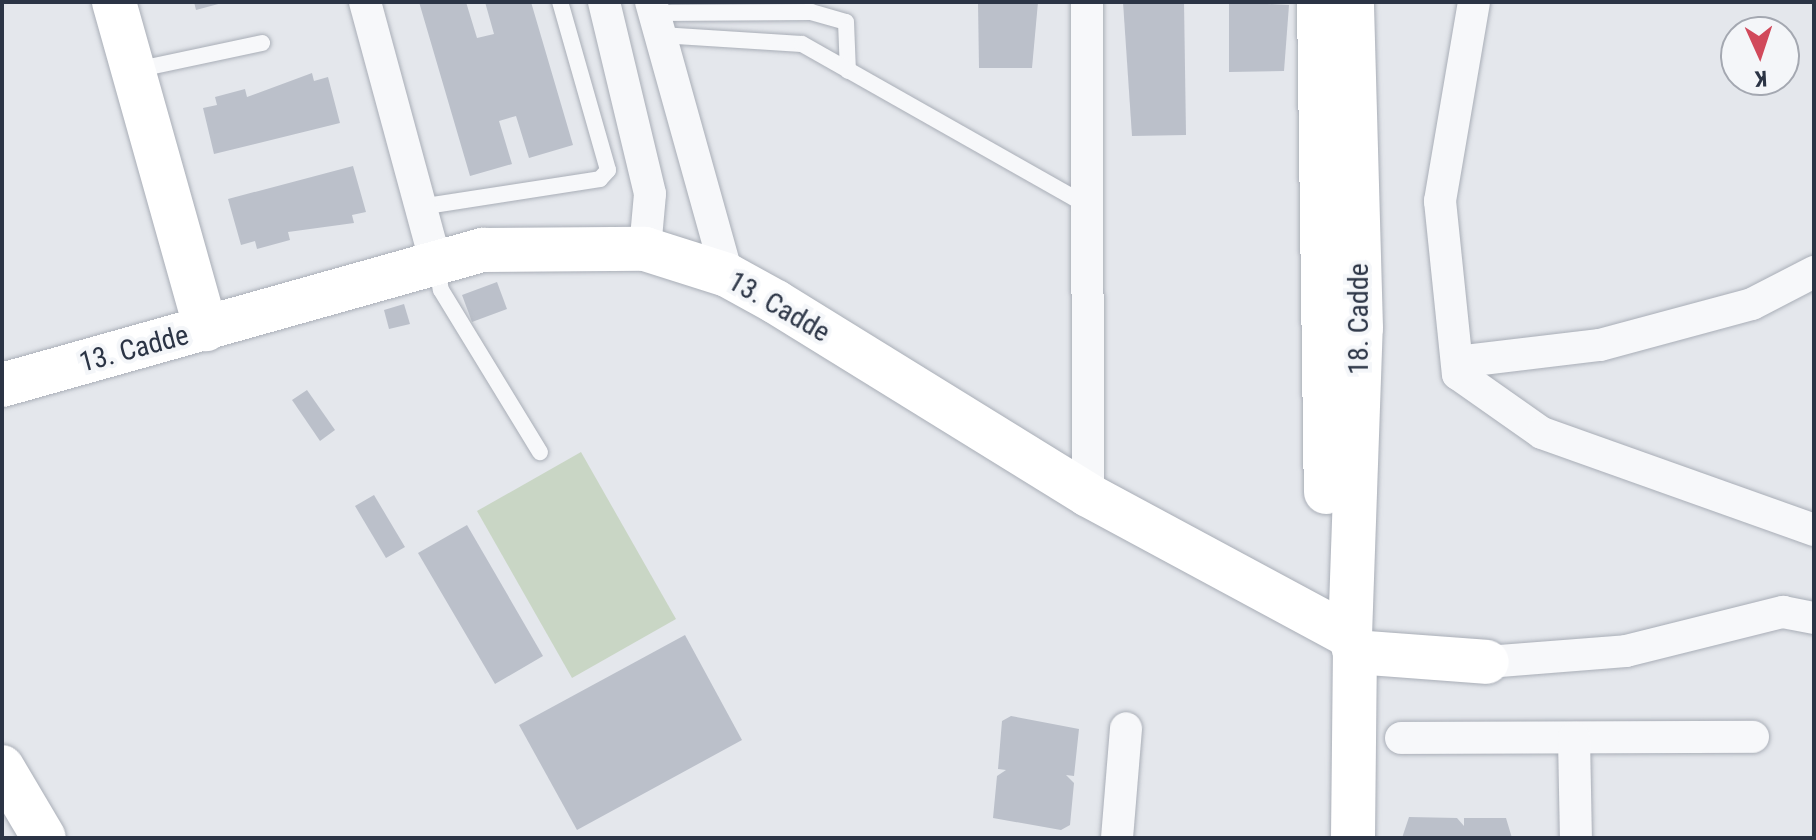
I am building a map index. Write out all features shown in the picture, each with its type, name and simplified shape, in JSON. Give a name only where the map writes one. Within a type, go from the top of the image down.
[{"type":"street","points":[[114,2],[206,329]]},
{"type":"street","points":[[365,2],[436,263]]},
{"type":"street","points":[[604,2],[650,194],[645,249]]},
{"type":"street","points":[[1087,2],[1090,207],[1088,495]]},
{"type":"street","name":"18. Cadde","points":[[1319,2],[1342,637],[1353,838]]},
{"type":"street","name":"18. Cadde","points":[[1342,637],[1361,328],[1352,2]]},
{"type":"street","points":[[1474,2],[1440,201],[1458,374],[1542,433],[1814,530]]},
{"type":"street","points":[[655,17],[727,275]]},
{"type":"street","name":"13. Cadde","points":[[2,385],[483,250],[645,249],[727,275],[1088,495],[1342,637],[1487,662]]},
{"type":"street","points":[[1457,362],[1600,345],[1752,304],[1814,272]]},
{"type":"street","points":[[1487,662],[1626,651],[1783,612],[1814,618]]},
{"type":"street","points":[[1117,838],[1126,728]]},
{"type":"street","points":[[1401,738],[1753,737]]},
{"type":"street","points":[[1574,738],[1576,838]]},
{"type":"street","points":[[2,767],[44,838]]},
{"type":"lane","points":[[420,207],[600,179],[608,170],[560,2]]},
{"type":"lane","points":[[655,17],[811,12],[846,22],[848,71]]},
{"type":"lane","points":[[655,17],[786,39],[1090,207]]},
{"type":"lane","points":[[133,71],[262,43]]},
{"type":"lane","points":[[436,263],[441,290],[540,452]]},
{"type":"green space","points":[[581,452],[676,619],[572,678],[477,511]]},
{"type":"building","points":[[194,2],[222,2],[222,3],[196,10]]},
{"type":"building","points":[[419,2],[466,2],[477,38],[494,34],[485,2],[531,2],[573,145],[529,158],[516,116],[499,121],[512,164],[470,176]]},
{"type":"building","points":[[978,2],[1038,2],[1032,68],[979,68]]},
{"type":"building","points":[[1123,2],[1184,2],[1186,135],[1132,136]]},
{"type":"building","points":[[1229,2],[1289,5],[1284,71],[1229,72]]},
{"type":"building","points":[[312,73],[314,81],[328,77],[340,123],[214,154],[203,108],[217,105],[215,97],[245,89],[247,97]]},
{"type":"building","points":[[353,166],[366,212],[352,215],[354,223],[288,232],[290,240],[257,249],[255,241],[241,245],[228,199]]},
{"type":"building","points":[[497,282],[507,309],[472,322],[462,295]]},
{"type":"building","points":[[404,304],[410,324],[389,329],[384,310]]},
{"type":"building","points":[[307,390],[335,430],[320,441],[292,400]]},
{"type":"building","points":[[374,495],[405,547],[386,558],[355,506]]},
{"type":"building","points":[[467,525],[543,656],[495,684],[418,553]]},
{"type":"building","points":[[685,635],[742,740],[577,830],[519,725]]},
{"type":"building","points":[[1011,716],[1079,729],[1074,776],[1066,775],[1074,783],[1070,825],[1061,830],[993,818],[997,776],[1006,770],[998,769],[1002,721]]},
{"type":"building","points":[[1409,817],[1457,818],[1464,826],[1464,818],[1506,818],[1512,838],[1402,838]]}]
